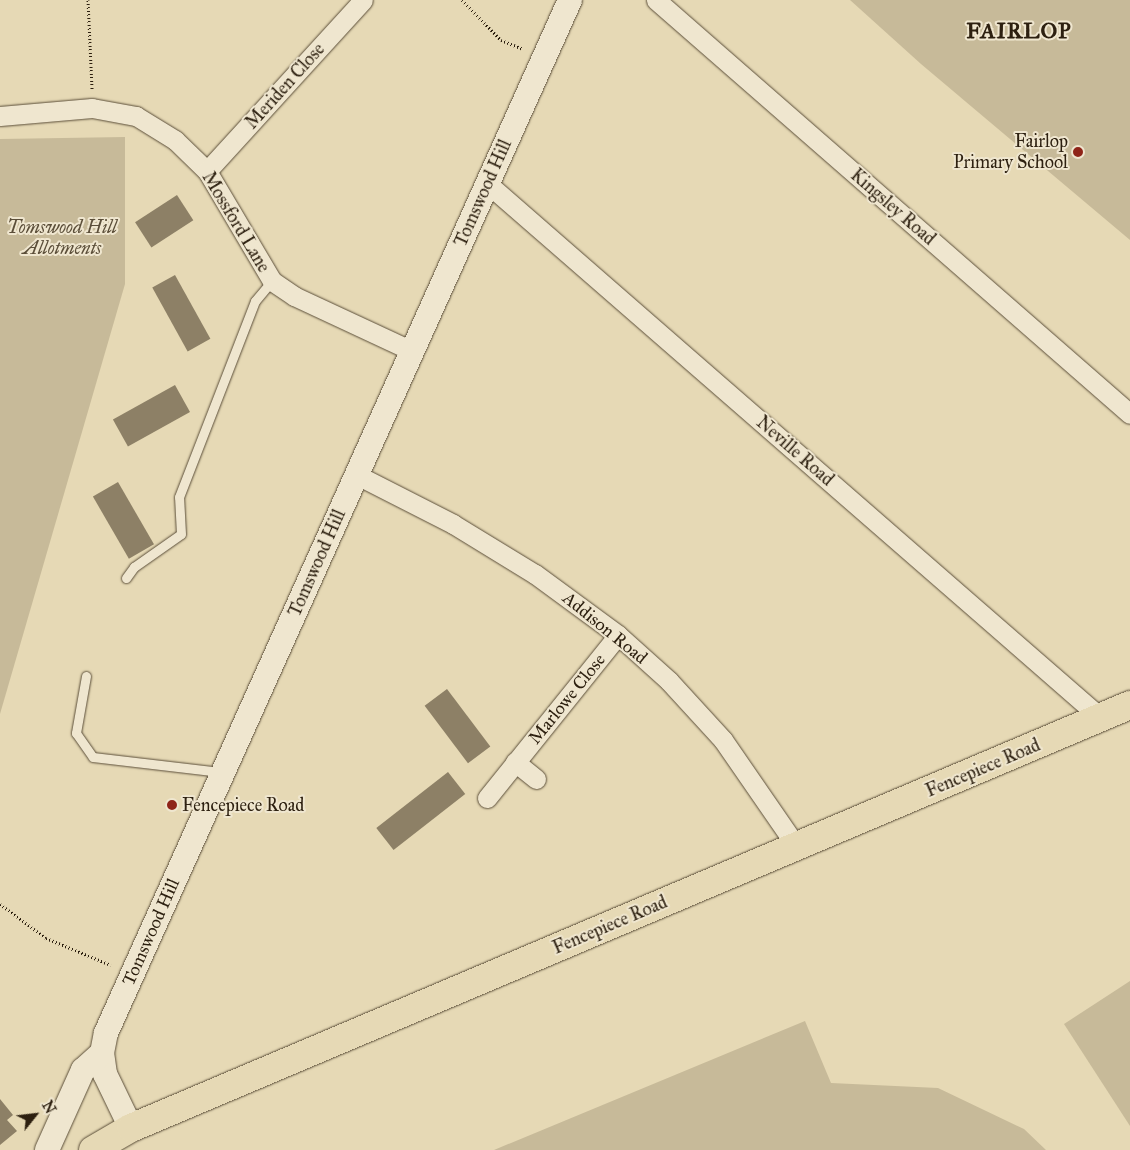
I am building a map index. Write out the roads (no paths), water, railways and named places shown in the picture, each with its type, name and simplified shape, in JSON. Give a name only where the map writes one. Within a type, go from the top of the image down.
[{"type":"main road","name":"Fencepiece Road","points":[[93,1150],[131,1128],[1130,705]]},
{"type":"street","name":"Meriden Close","points":[[207,171],[363,0]]},
{"type":"street","name":"Tomswood Hill","points":[[131,1128],[113,1093],[102,1053],[106,1033],[570,0]]},
{"type":"street","name":"Kingsley Road","points":[[656,0],[1130,414]]},
{"type":"street","name":"Mossford Lane","points":[[0,116],[92,108],[136,116],[175,140],[207,171],[272,281],[294,296],[412,351]]},
{"type":"street","name":"Neville Road","points":[[488,184],[1101,718]]},
{"type":"street","name":"Addison Road","points":[[357,475],[453,524],[518,564],[618,635],[669,681],[723,740],[796,846]]},
{"type":"street","name":"Marlowe Close","points":[[487,798],[618,635]]},
{"type":"street","points":[[515,762],[536,779]]},
{"type":"street","points":[[47,1150],[83,1070],[102,1053]]},
{"type":"lane","points":[[126,578],[134,567],[181,534],[179,496],[256,301],[272,281]]},
{"type":"lane","points":[[86,676],[76,733],[93,757],[223,772]]},
{"type":"place","name":"Fairlop Primary School","points":[[1078,152]]},
{"type":"place","name":"Fencepiece Road","points":[[172,805]]},
{"type":"district","name":"FAIRLOP","points":[[1019,31]]},
{"type":"park label","name":"Tomswood Hill Allotments","points":[[62,238]]}]
